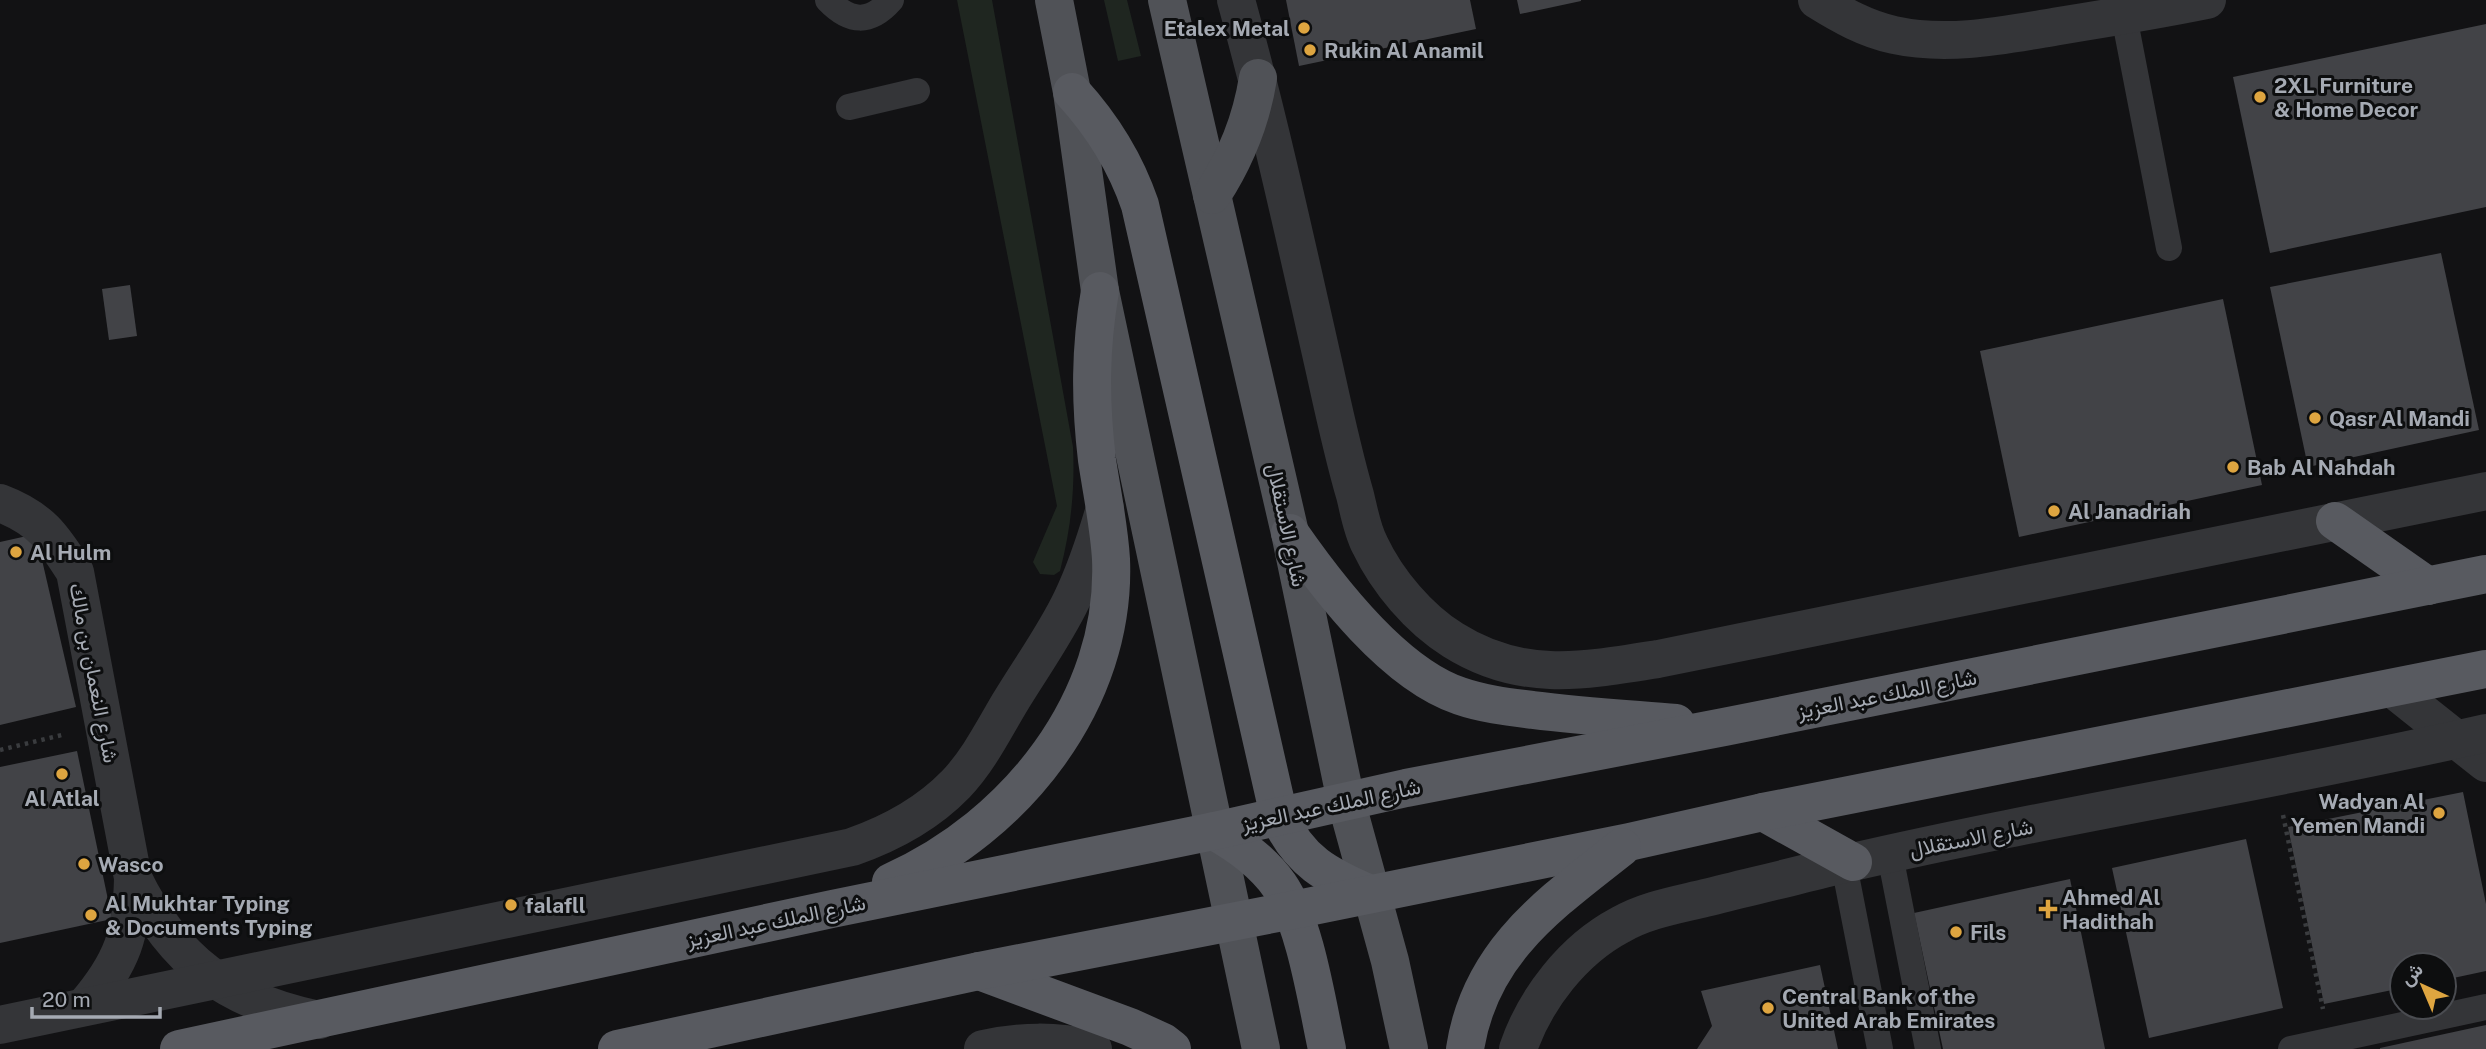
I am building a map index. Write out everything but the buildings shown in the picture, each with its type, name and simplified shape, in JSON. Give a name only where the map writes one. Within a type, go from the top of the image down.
[{"type":"highway","points":[[1072,92],[1090,111],[1120,155],[1140,205],[1279,816],[1287,836],[1320,870],[1370,894]]},
{"type":"highway","points":[[832,909],[923,868],[950,851],[1001,811],[1044,762],[1077,705],[1100,643],[1111,585],[1111,560],[1097,459],[1090,376],[1100,291]]},
{"type":"highway","points":[[2335,521],[2428,586]]},
{"type":"highway","points":[[1290,533],[1344,606],[1383,645],[1426,680],[1460,696],[1509,707],[1724,727]]},
{"type":"highway","name":"شارع الملك عبد العزيز","points":[[179,1049],[1346,801],[2486,574]]},
{"type":"highway","points":[[617,1049],[978,971],[2486,669]]},
{"type":"highway","points":[[1763,812],[1862,860]]},
{"type":"highway","points":[[1214,831],[1261,863],[1279,885],[1293,910],[1327,1049]]},
{"type":"highway","points":[[1465,1049],[1473,1012],[1482,990],[1513,942],[1536,916],[1629,842]]},
{"type":"highway","points":[[978,971],[1130,1027],[1172,1049]]},
{"type":"main road","points":[[1054,0],[1072,92],[1100,291],[1261,1049]]},
{"type":"main road","name":"شارع الاستقلال","points":[[1167,0],[1290,533],[1346,801],[1390,961],[1409,1049]]},
{"type":"main road","points":[[1212,195],[1243,140],[1253,110],[1258,78]]},
{"type":"street","points":[[1236,0],[1258,78],[1346,463],[1369,544],[1416,609],[1452,640],[1494,660],[1530,669],[1570,672],[1658,659],[2486,491]]},
{"type":"street","points":[[1817,0],[1848,19],[1893,35],[1941,41],[1989,38],[2207,0]]},
{"type":"street","name":"شارع النعمان بن مالك","points":[[0,503],[22,511],[53,537],[75,572],[133,878],[128,934],[118,960],[104,984],[85,1006]]},
{"type":"street","points":[[0,1025],[839,850],[882,837],[934,804],[957,783],[976,758],[1072,600],[1105,508]]},
{"type":"street","points":[[2393,689],[2471,736],[2486,763]]},
{"type":"street","name":"شارع الاستقلال","points":[[1518,1049],[1541,1003],[1562,972],[1588,946],[1620,925],[1654,910],[1862,860],[2471,736]]},
{"type":"street","name":"شارع النعمان بن مالك","points":[[133,878],[147,908],[167,935],[190,960],[216,981],[249,999],[283,1012],[319,1020]]},
{"type":"street","points":[[983,1049],[1027,1041],[1067,1043],[1093,1049]]},
{"type":"lane","points":[[828,1],[839,12],[852,17],[868,17],[881,12],[891,0]]},
{"type":"lane","points":[[2148,10],[2169,248]]},
{"type":"lane","points":[[849,107],[917,91]]},
{"type":"lane","points":[[1862,860],[1880,1049]]},
{"type":"lane","points":[[1862,860],[1928,1049]]},
{"type":"lane","points":[[2291,1049],[2486,1007]]},
{"type":"path","points":[[0,750],[104,724]]},
{"type":"path","points":[[2276,776],[2330,1041]]},
{"type":"shaded area","points":[[957,0],[992,0],[1073,447],[1073,494],[1069,524],[1060,571],[1054,575],[1040,574],[1033,562],[1057,506]]},
{"type":"shaded area","points":[[1104,0],[1127,0],[1141,56],[1118,61]]},
{"type":"place","name":"Etalex Metal","points":[[1304,28]]},
{"type":"place","name":"Rukin Al Anamil","points":[[1310,50]]},
{"type":"place","name":"2XL Furniture & Home Decor","points":[[2260,97]]},
{"type":"place","name":"Qasr Al Mandi","points":[[2315,418]]},
{"type":"place","name":"Bab Al Nahdah","points":[[2233,467]]},
{"type":"place","name":"Al Janadriah","points":[[2054,511]]},
{"type":"place","name":"Al Hulm","points":[[16,552]]},
{"type":"place","name":"Al Atlal","points":[[62,774]]},
{"type":"place","name":"Wadyan Al Yemen Mandi","points":[[2439,813]]},
{"type":"place","name":"Wasco","points":[[84,864]]},
{"type":"place","name":"falafll","points":[[511,905]]},
{"type":"place","name":"Ahmed Al Hadithah","points":[[2048,909]]},
{"type":"place","name":"Al Mukhtar Typing & Documents Typing","points":[[91,915]]},
{"type":"place","name":"Fils","points":[[1956,932]]},
{"type":"place","name":"Central Bank of the United Arab Emirates","points":[[1768,1008]]}]
